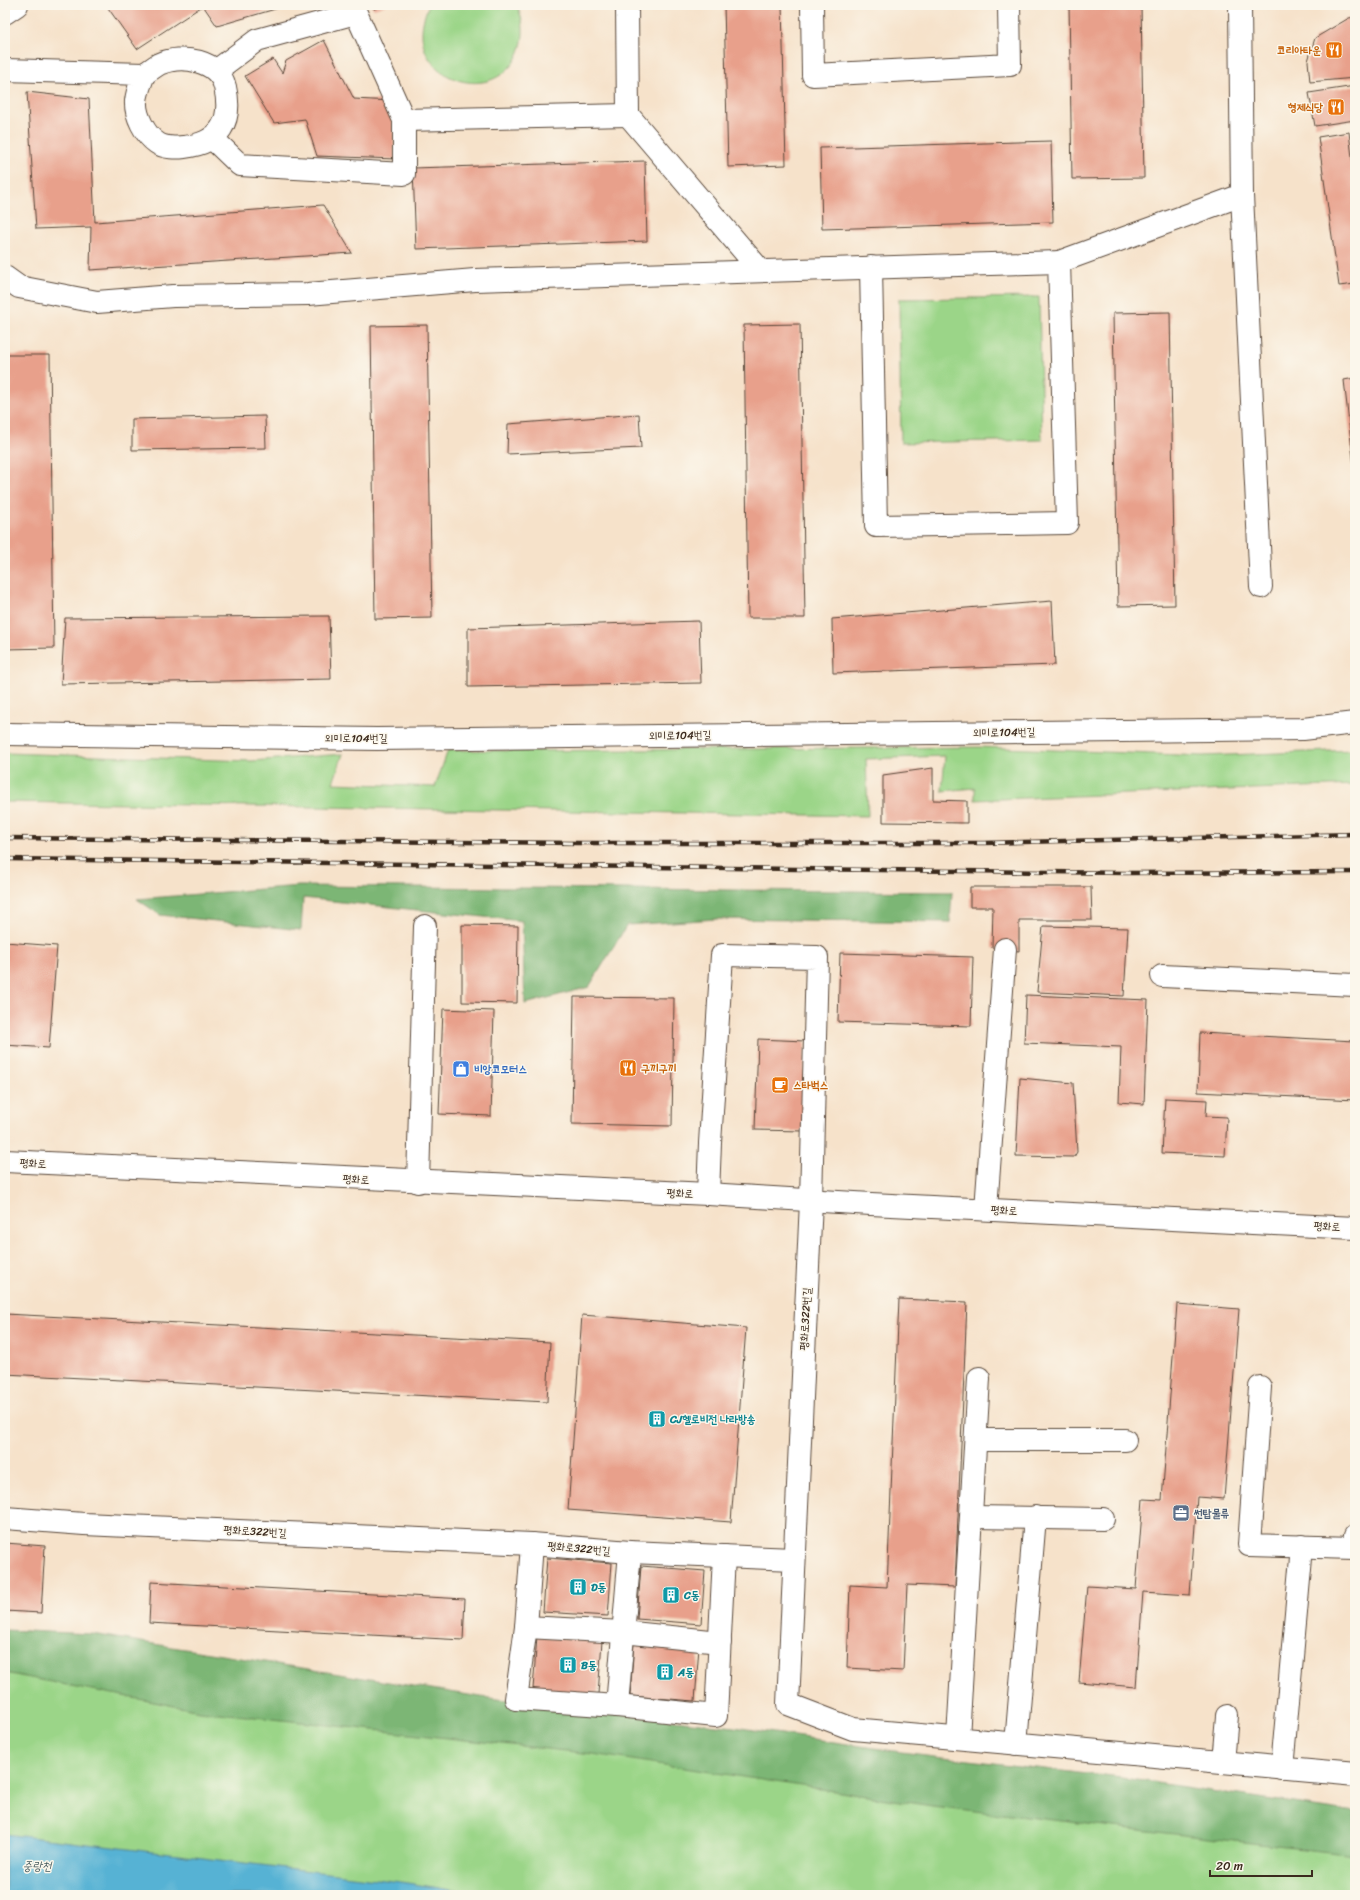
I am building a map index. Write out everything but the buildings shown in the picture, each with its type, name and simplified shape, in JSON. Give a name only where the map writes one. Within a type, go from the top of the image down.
[{"type":"street","points":[[5,13],[17,5]]},
{"type":"street","points":[[626,5],[628,115],[760,270]]},
{"type":"street","points":[[812,5],[813,75],[1010,65],[1009,5]]},
{"type":"street","points":[[1240,5],[1242,195],[1261,587]]},
{"type":"street","points":[[212,138],[240,165],[404,174],[404,120],[353,9],[257,40],[217,70]]},
{"type":"street","points":[[5,70],[144,74],[159,64],[175,60],[195,60],[217,70],[224,84],[228,98],[227,112],[222,128],[212,138],[199,145],[176,148],[158,144],[148,133],[138,116],[136,102],[144,74]]},
{"type":"street","points":[[404,120],[628,115]]},
{"type":"street","points":[[5,277],[19,287],[97,302],[173,296],[308,294],[475,280],[760,270],[1059,262],[1242,195]]},
{"type":"street","points":[[871,267],[876,526],[1067,523],[1059,262]]},
{"type":"street","name":"외미로104번길","points":[[5,734],[377,739],[1303,729],[1355,723]]},
{"type":"street","points":[[418,1182],[425,926]]},
{"type":"street","points":[[986,1209],[1005,950]]},
{"type":"street","name":"평화로322번길","points":[[5,1518],[84,1524],[532,1544],[630,1552],[794,1559],[811,1201],[817,957],[722,955],[708,1194]]},
{"type":"street","points":[[1162,976],[1355,985]]},
{"type":"street","name":"평화로","points":[[5,1161],[418,1182],[708,1194],[811,1201],[1355,1228]]},
{"type":"street","points":[[958,1738],[979,1378]]},
{"type":"street","points":[[1260,1387],[1249,1545],[1354,1548],[1355,1536]]},
{"type":"street","points":[[976,1440],[1125,1440]]},
{"type":"street","points":[[972,1517],[1103,1519]]},
{"type":"street","points":[[1016,1744],[1035,1517]]},
{"type":"street","points":[[532,1544],[526,1626],[516,1699],[617,1706],[716,1716],[724,1556]]},
{"type":"street","points":[[1282,1768],[1302,1546]]},
{"type":"street","points":[[617,1706],[630,1552]]},
{"type":"street","points":[[794,1559],[788,1704],[853,1729],[1355,1774]]},
{"type":"street","points":[[526,1626],[623,1632],[720,1642]]},
{"type":"street","points":[[1223,1762],[1227,1716]]},
{"type":"green space","points":[[429,5],[516,5],[522,20],[523,35],[521,46],[510,67],[493,79],[474,83],[454,79],[437,68],[426,52],[422,31]]},
{"type":"green space","points":[[1039,297],[1042,440],[901,443],[899,299]]},
{"type":"green space","points":[[979,747],[1203,756],[1355,750],[1355,785],[975,800],[975,788],[942,791],[945,756],[866,759],[868,816],[5,802],[5,753],[252,761],[343,754],[333,783],[435,787],[448,750],[519,751]]},
{"type":"green space","points":[[299,886],[952,892],[950,922],[716,919],[627,925],[589,987],[525,1004],[522,921],[303,898],[301,930],[160,915],[137,899]]},
{"type":"green space","points":[[5,1630],[92,1634],[481,1697],[734,1727],[901,1752],[1130,1779],[1355,1812],[1355,1855],[932,1806],[593,1754],[200,1711],[5,1673]]},
{"type":"green space","points":[[5,1662],[1355,1843],[1355,1895],[5,1895]]},
{"type":"water","name":"중랑천","points":[[5,1834],[401,1882],[483,1895],[5,1895]]},
{"type":"railway","points":[[5,838],[578,843],[984,843],[1355,834]]},
{"type":"railway","points":[[5,859],[1126,873],[1355,872]]},
{"type":"place","name":"코리아타운","points":[[1334,50]]},
{"type":"place","name":"형제식당","points":[[1336,107]]},
{"type":"place","name":"구끼구끼","points":[[628,1068]]},
{"type":"place","name":"비앙코모터스","points":[[461,1069]]},
{"type":"place","name":"스타벅스","points":[[780,1085]]},
{"type":"place","name":"CJ헬로비전 나라방송","points":[[657,1419]]},
{"type":"place","name":"썬탑물류","points":[[1181,1513]]},
{"type":"place","name":"D동","points":[[578,1587]]},
{"type":"place","name":"C동","points":[[671,1595]]},
{"type":"place","name":"B동","points":[[568,1665]]},
{"type":"place","name":"A동","points":[[665,1672]]}]
